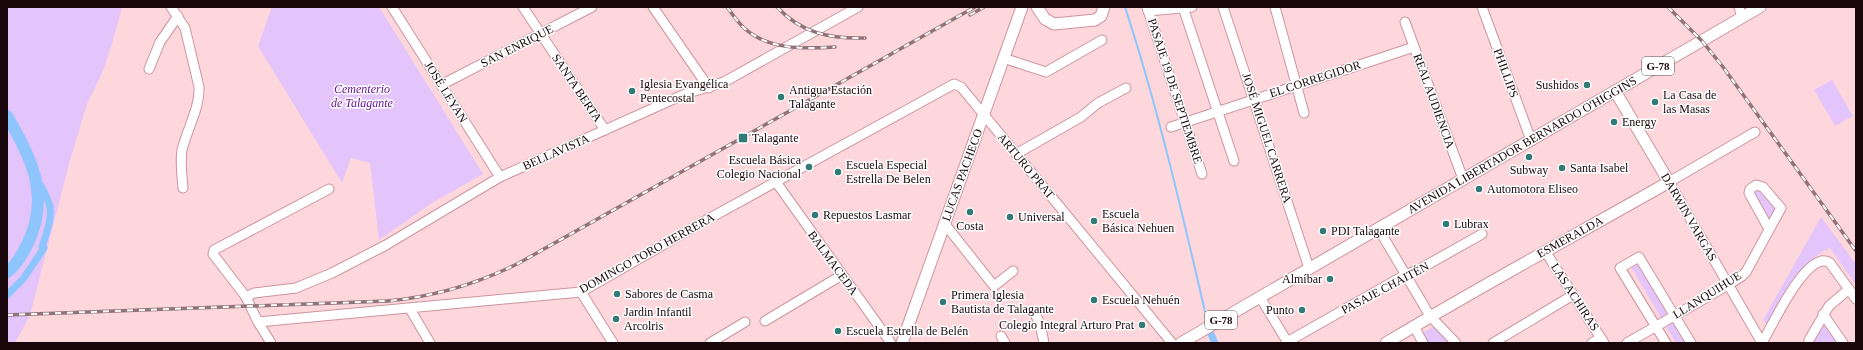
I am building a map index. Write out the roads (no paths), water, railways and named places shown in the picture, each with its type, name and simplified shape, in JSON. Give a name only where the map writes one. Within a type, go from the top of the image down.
[{"type":"main road","name":"LUCAS PACHECO","points":[[902,343],[1022,7]]},
{"type":"main road","points":[[1037,7],[1042,17],[1051,23],[1086,22],[1098,18],[1103,13],[1104,7]]},
{"type":"main road","name":"AVENIDA LIBERTADOR BERNARDO O'HIGGINS","points":[[1181,343],[1615,91],[1740,12],[1760,7]]},
{"type":"main road","name":"DARWIN VARGAS","points":[[1615,91],[1668,182]]},
{"type":"main road","name":"ESMERALDA","points":[[1386,343],[1430,316],[1668,182]]},
{"type":"street","points":[[170,7],[178,16],[185,28],[199,86],[199,96],[182,152],[181,168],[183,188]]},
{"type":"street","name":"JOSÉ LEYAN","points":[[392,7],[500,178]]},
{"type":"street","name":"SANTA BERTA","points":[[522,7],[606,130]]},
{"type":"street","name":"SAN ENRIQUE","points":[[441,85],[592,7]]},
{"type":"street","points":[[653,7],[709,88]]},
{"type":"street","name":"BELLAVISTA","points":[[250,295],[296,288],[332,273],[386,245],[500,178],[685,94],[709,88],[724,82],[858,7]]},
{"type":"street","points":[[1148,9],[1186,7],[1234,161]]},
{"type":"street","name":"JOSÉ MIGUEL CARRERA","points":[[1223,7],[1310,268]]},
{"type":"street","points":[[1274,7],[1304,112]]},
{"type":"street","name":"PHILLIPS","points":[[1482,7],[1531,140]]},
{"type":"street","name":"PASAJE 19 DE SEPTIEMBRE","points":[[1148,9],[1202,174]]},
{"type":"street","points":[[148,69],[160,42],[178,16]]},
{"type":"street","name":"REAL AUDIENCIA","points":[[1405,22],[1463,179]]},
{"type":"street","points":[[1003,58],[1046,72],[1102,40]]},
{"type":"street","name":"EL CORREGIDOR","points":[[1171,127],[1414,47]]},
{"type":"street","name":"ARTURO PRAT","points":[[956,84],[961,87],[1172,343]]},
{"type":"street","name":"DOMINGO TORO HERRERA","points":[[258,322],[581,292],[942,89],[956,84]]},
{"type":"street","points":[[1016,154],[1081,117],[1098,103],[1126,88]]},
{"type":"street","name":"ESMERALDA","points":[[1668,182],[1755,132]]},
{"type":"street","name":"BALMACEDA","points":[[776,182],[891,343]]},
{"type":"street","name":"DARWIN VARGAS","points":[[1668,182],[1762,343]]},
{"type":"street","points":[[272,343],[258,322],[250,295],[213,254],[214,250],[329,189]]},
{"type":"street","points":[[944,223],[994,286],[1013,271]]},
{"type":"street","points":[[1378,228],[1430,316],[1456,343]]},
{"type":"street","name":"LLANQUIHUE","points":[[1627,343],[1728,285],[1744,274],[1769,229]]},
{"type":"street","name":"PASAJE CHAITÉN","points":[[1287,343],[1405,275],[1418,270],[1482,234]]},
{"type":"street","name":"LAS ACHIRAS","points":[[1545,251],[1603,340]]},
{"type":"street","points":[[1666,343],[1620,268],[1639,257],[1691,343]]},
{"type":"street","points":[[1762,343],[1800,277],[1819,262],[1825,260],[1830,263],[1856,299]]},
{"type":"street","points":[[765,321],[842,275]]},
{"type":"street","points":[[1809,343],[1823,314],[1831,303],[1849,289]]},
{"type":"street","points":[[581,292],[613,343]]},
{"type":"street","points":[[1493,343],[1573,295]]},
{"type":"street","points":[[1260,296],[1287,343]]},
{"type":"street","points":[[410,309],[429,343]]},
{"type":"street","points":[[1034,312],[1040,324],[1044,343]]},
{"type":"street","points":[[1823,314],[1843,343]]},
{"type":"street","points":[[710,343],[745,322]]},
{"type":"street","points":[[1414,326],[1424,343]]},
{"type":"street","points":[[1592,343],[1603,340]]},
{"type":"waterway","points":[[1125,7],[1159,122],[1179,199],[1206,316]]},
{"type":"waterway","points":[[7,116],[31,163],[38,194],[38,211],[27,245],[16,263],[7,272]]},
{"type":"waterway","points":[[7,295],[23,279],[44,248],[42,247],[50,219],[50,206],[37,180]]},
{"type":"waterway","points":[[1210,332],[1215,343]]},
{"type":"railway","points":[[727,7],[743,27],[753,35],[763,40],[774,44],[799,48],[835,47]]},
{"type":"railway","points":[[777,7],[796,23],[817,33],[840,37],[865,38]]},
{"type":"railway","points":[[7,315],[387,301],[438,293],[471,283],[519,263],[975,7]]},
{"type":"railway","points":[[970,15],[984,7]]},
{"type":"railway","points":[[1668,7],[1702,41],[1723,67],[1856,251]]},
{"type":"place","name":"Sushidos","points":[[1587,85]]},
{"type":"place","name":"Iglesia Evangélica Pentecostal","points":[[632,91]]},
{"type":"place","name":"Antigua Estación Talagante","points":[[781,97]]},
{"type":"place","name":"La Casa de las Masas","points":[[1655,102]]},
{"type":"place","name":"Energy","points":[[1614,122]]},
{"type":"place","name":"Talagante","points":[[743,138]]},
{"type":"place","name":"Subway","points":[[1529,157]]},
{"type":"place","name":"Escuela Básica Colegio Nacional","points":[[809,167]]},
{"type":"place","name":"Santa Isabel","points":[[1562,168]]},
{"type":"place","name":"Escuela Especial Estrella De Belen","points":[[838,172]]},
{"type":"place","name":"Automotora Eliseo","points":[[1479,189]]},
{"type":"place","name":"Costa","points":[[970,212]]},
{"type":"place","name":"Repuestos Lasmar","points":[[815,215]]},
{"type":"place","name":"Universal","points":[[1010,217]]},
{"type":"place","name":"Escuela Básica Nehuen","points":[[1094,221]]},
{"type":"place","name":"Lubrax","points":[[1446,224]]},
{"type":"place","name":"PDI Talagante","points":[[1323,231]]},
{"type":"place","name":"Almíbar","points":[[1330,279]]},
{"type":"place","name":"Sabores de Casma","points":[[617,294]]},
{"type":"place","name":"Escuela Nehuén","points":[[1094,300]]},
{"type":"place","name":"Primera Iglesia Bautista de Talagante","points":[[943,302]]},
{"type":"place","name":"Punto","points":[[1302,310]]},
{"type":"place","name":"Jardin Infantil Arcolris","points":[[616,319]]},
{"type":"place","name":"Colegio Integral Arturo Prat","points":[[1142,325]]},
{"type":"place","name":"Escuela Estrella de Belén","points":[[838,331]]},
{"type":"park label","name":"Cementerio de Talagante","points":[[362,96]]}]
